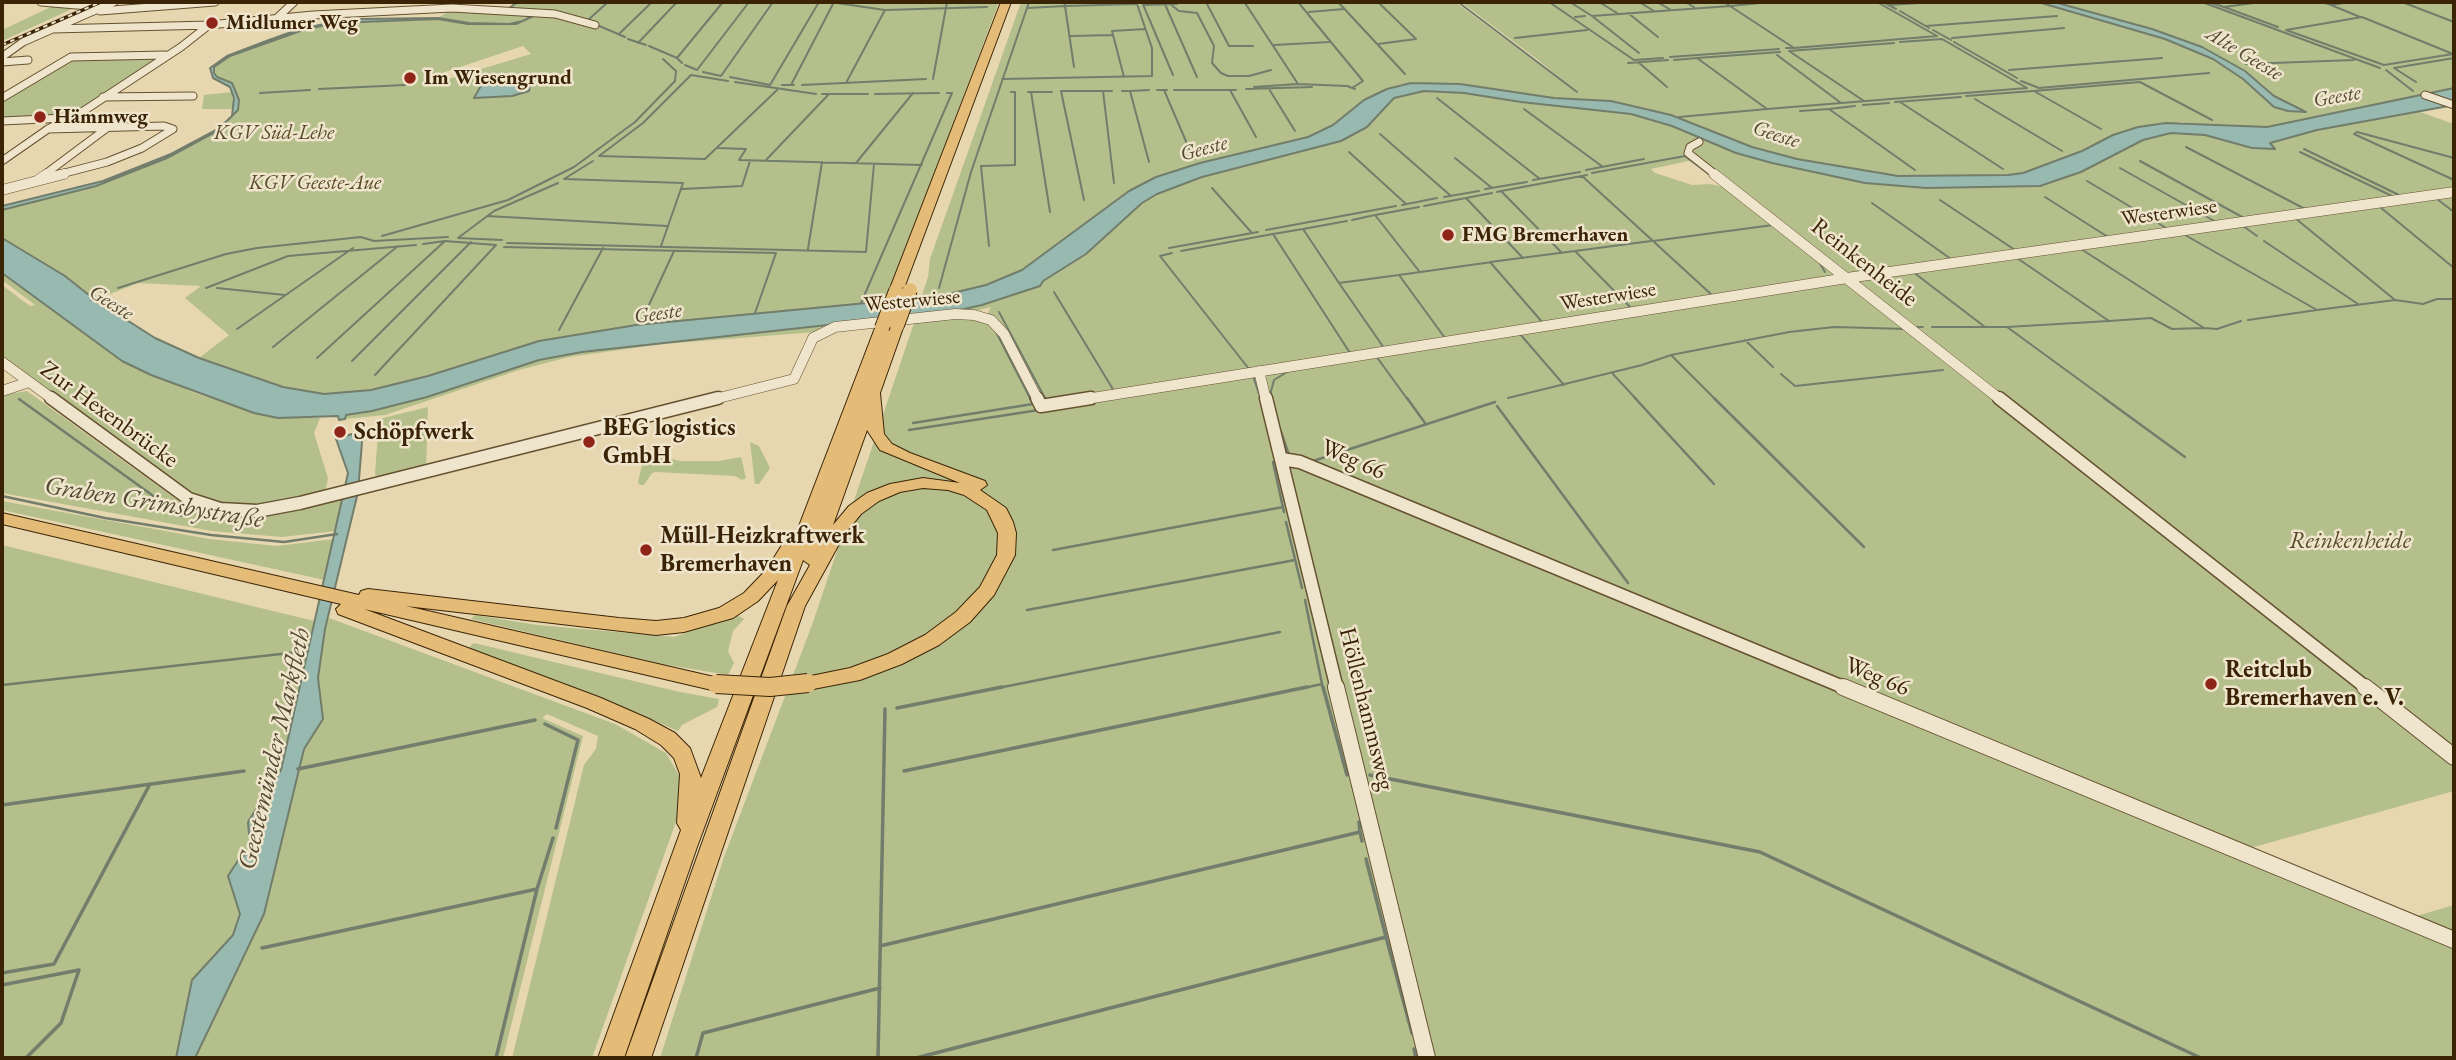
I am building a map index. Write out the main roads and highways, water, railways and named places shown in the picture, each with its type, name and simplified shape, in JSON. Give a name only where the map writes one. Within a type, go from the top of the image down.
[{"type":"highway","points":[[903,291],[1006,2]]},
{"type":"highway","points":[[611,1058],[686,847],[826,476],[889,327],[1015,2]]},
{"type":"highway","points":[[638,1058],[824,525],[874,394],[889,327]]},
{"type":"highway","points":[[2,519],[716,684],[770,687],[808,683],[853,675],[895,659],[932,640],[963,617],[987,591],[1002,566],[1007,544],[1004,522],[993,497],[978,484],[904,456],[880,441],[873,426],[874,394]]},
{"type":"highway","points":[[343,599],[619,625],[663,627],[698,622],[726,613],[764,585],[786,554],[826,476]]},
{"type":"highway","points":[[796,606],[845,521],[863,503],[885,491],[923,483],[960,487],[993,506],[1004,522]]},
{"type":"highway","points":[[343,599],[594,703],[642,724],[668,739],[683,754],[691,774],[686,847]]},
{"type":"water","name":"Alte Geeste","points":[[2038,2],[2054,2],[2152,29],[2202,47],[2245,71],[2274,96],[2306,112],[2274,107],[2243,79],[2213,59],[2165,39]]},
{"type":"water","points":[[438,18],[469,23],[509,24],[468,24],[438,19],[335,23],[303,30],[230,56],[214,67],[217,77],[232,83],[239,100],[238,110],[232,116],[234,98],[230,87],[213,78],[210,68],[227,56],[300,29],[356,19]]},
{"type":"water","points":[[505,78],[530,85],[529,91],[512,96],[474,98],[483,82]]},
{"type":"water","points":[[1411,83],[1460,84],[1554,98],[1611,101],[1671,115],[1752,147],[1797,159],[1898,176],[2023,173],[2082,151],[2113,135],[2138,127],[2166,123],[2267,127],[2454,88],[2454,105],[2317,130],[2270,143],[2275,149],[2252,148],[2205,135],[2171,133],[2143,140],[2081,172],[2040,186],[1926,188],[1865,183],[1772,163],[1736,153],[1672,126],[1631,114],[1464,93],[1424,91],[1394,98],[1367,127],[1341,141],[1202,177],[1157,194],[1142,203],[1086,254],[1043,281],[1040,286],[982,305],[955,311],[582,352],[539,360],[427,397],[346,415],[345,419],[339,420],[338,416],[278,418],[254,413],[151,375],[122,361],[2,273],[2,238],[65,276],[94,299],[155,338],[199,358],[283,387],[324,394],[371,390],[428,376],[539,341],[636,325],[940,296],[986,285],[1022,270],[1129,191],[1156,177],[1200,163],[1308,137],[1333,125],[1364,100],[1387,89]]},
{"type":"water","points":[[232,116],[217,131],[167,158],[96,186],[2,210],[2,206],[103,181],[171,154],[218,129]]},
{"type":"water","points":[[352,434],[362,442],[358,492],[325,629],[318,678],[323,719],[304,749],[264,914],[195,1058],[176,1058],[192,980],[233,935],[240,914],[228,876],[239,859],[253,850],[256,839],[249,834],[248,822],[281,770],[348,473],[336,439]]},
{"type":"waterway","points":[[509,8],[518,2]]},
{"type":"waterway","points":[[587,21],[608,2]]},
{"type":"waterway","points":[[619,34],[652,2]]},
{"type":"waterway","points":[[638,42],[677,2]]},
{"type":"waterway","points":[[677,58],[723,2]]},
{"type":"waterway","points":[[685,65],[697,70],[749,2]]},
{"type":"waterway","points":[[703,72],[721,76],[773,2]]},
{"type":"waterway","points":[[730,77],[770,85],[819,2]]},
{"type":"waterway","points":[[946,8],[947,2]]},
{"type":"waterway","points":[[1003,79],[1029,2]]},
{"type":"waterway","points":[[1064,2],[1065,6]]},
{"type":"waterway","points":[[1190,2],[1244,3]]},
{"type":"waterway","points":[[1298,2],[1363,81],[1352,88]]},
{"type":"waterway","points":[[1338,2],[1405,74]]},
{"type":"waterway","points":[[1378,2],[1416,39],[1378,44]]},
{"type":"waterway","points":[[1458,2],[1577,92]]},
{"type":"waterway","points":[[1549,2],[1634,60],[1663,58]]},
{"type":"waterway","points":[[1570,2],[1592,16]]},
{"type":"waterway","points":[[1599,2],[1617,13]]},
{"type":"waterway","points":[[1639,2],[1654,11]]},
{"type":"waterway","points":[[1657,2],[1671,10]]},
{"type":"waterway","points":[[1685,2],[1694,7]]},
{"type":"waterway","points":[[1724,2],[1730,6]]},
{"type":"waterway","points":[[1760,3],[1786,2]]},
{"type":"waterway","points":[[1794,48],[1937,36],[1877,2]]},
{"type":"waterway","points":[[1883,2],[1896,9]]},
{"type":"waterway","points":[[1889,5],[1933,2]]},
{"type":"waterway","points":[[2202,2],[2380,68]]},
{"type":"waterway","points":[[2209,2],[2224,7]]},
{"type":"waterway","points":[[2224,7],[2261,2]]},
{"type":"waterway","points":[[2323,2],[2331,5]]},
{"type":"waterway","points":[[2331,5],[2350,2]]},
{"type":"waterway","points":[[2402,2],[2454,22]]},
{"type":"waterway","points":[[791,85],[834,3]]},
{"type":"waterway","points":[[834,3],[885,10]]},
{"type":"waterway","points":[[1245,3],[1298,84]]},
{"type":"waterway","points":[[1730,6],[1760,3]]},
{"type":"waterway","points":[[1065,6],[1137,4]]},
{"type":"waterway","points":[[1124,77],[1152,76],[1152,48],[1137,4]]},
{"type":"waterway","points":[[1143,5],[1165,4]]},
{"type":"waterway","points":[[1165,4],[1197,77]]},
{"type":"waterway","points":[[1165,4],[1170,4]]},
{"type":"waterway","points":[[1170,4],[1179,11],[1197,13],[1214,46],[1212,63],[1221,73],[1228,76],[1249,76],[1271,70]]},
{"type":"waterway","points":[[1170,4],[1177,4]]},
{"type":"waterway","points":[[1207,4],[1229,46],[1253,46]]},
{"type":"waterway","points":[[1143,5],[1173,75]]},
{"type":"waterway","points":[[2331,5],[2360,17]]},
{"type":"waterway","points":[[1027,8],[1065,6]]},
{"type":"waterway","points":[[1065,6],[1074,67]]},
{"type":"waterway","points":[[1628,13],[1730,6]]},
{"type":"waterway","points":[[1730,6],[1794,48]]},
{"type":"waterway","points":[[946,8],[987,7]]},
{"type":"waterway","points":[[2224,7],[2278,27]]},
{"type":"waterway","points":[[885,10],[946,8]]},
{"type":"waterway","points":[[933,79],[946,8]]},
{"type":"waterway","points":[[1309,12],[1344,9]]},
{"type":"waterway","points":[[847,81],[885,10]]},
{"type":"waterway","points":[[1900,11],[1929,28]]},
{"type":"waterway","points":[[1592,16],[1628,13]]},
{"type":"waterway","points":[[1628,13],[1658,37]]},
{"type":"waterway","points":[[1575,17],[1585,16]]},
{"type":"waterway","points":[[1592,16],[1639,53]]},
{"type":"waterway","points":[[1926,26],[2057,16]]},
{"type":"waterway","points":[[2362,17],[2453,54],[2384,65],[2286,30],[2362,17]]},
{"type":"waterway","points":[[597,25],[625,37]]},
{"type":"waterway","points":[[1952,38],[2064,28]]},
{"type":"waterway","points":[[1124,77],[1112,31],[1145,29]]},
{"type":"waterway","points":[[1515,38],[1587,30]]},
{"type":"waterway","points":[[1933,30],[1951,40]]},
{"type":"waterway","points":[[1071,36],[1113,35]]},
{"type":"waterway","points":[[628,39],[638,42]]},
{"type":"waterway","name":"Geeste","points":[[1767,109],[2027,88],[1942,39],[1900,42]]},
{"type":"waterway","points":[[638,42],[646,45]]},
{"type":"waterway","points":[[1274,45],[1330,42]]},
{"type":"waterway","points":[[1954,42],[2017,78]]},
{"type":"waterway","points":[[1864,101],[1789,51],[1894,43]]},
{"type":"waterway","points":[[649,46],[677,58]]},
{"type":"waterway","points":[[1786,48],[1794,48]]},
{"type":"waterway","points":[[1670,57],[1779,49]]},
{"type":"waterway","points":[[1697,58],[1780,52]]},
{"type":"waterway","points":[[1777,55],[1841,103]]},
{"type":"waterway","points":[[677,58],[682,63]]},
{"type":"waterway","points":[[1674,60],[1697,58]]},
{"type":"waterway","name":"Geeste","points":[[1697,58],[1767,109]]},
{"type":"waterway","points":[[2009,70],[2162,58]]},
{"type":"waterway","points":[[2416,82],[2394,68],[2454,58]]},
{"type":"waterway","points":[[382,236],[508,200],[574,167],[635,122],[675,81],[676,71],[663,59]]},
{"type":"waterway","points":[[1638,62],[1668,60]]},
{"type":"waterway","points":[[2246,64],[2354,60]]},
{"type":"waterway","points":[[1628,63],[1638,62]]},
{"type":"waterway","points":[[1638,62],[1667,87]]},
{"type":"waterway","points":[[2386,70],[2413,91]]},
{"type":"waterway","points":[[2021,81],[2039,88],[2209,73]]},
{"type":"waterway","points":[[728,81],[691,75],[643,123],[599,156],[705,159],[777,90]]},
{"type":"waterway","points":[[1003,79],[1124,77]]},
{"type":"waterway","points":[[802,85],[926,79]]},
{"type":"waterway","points":[[939,288],[971,172],[1003,79]]},
{"type":"waterway","points":[[735,82],[816,94]]},
{"type":"waterway","points":[[2101,129],[2034,91],[2140,82],[2212,120]]},
{"type":"waterway","points":[[1254,87],[1298,84]]},
{"type":"waterway","points":[[1298,84],[1352,88]]},
{"type":"waterway","points":[[319,89],[405,85]]},
{"type":"waterway","points":[[782,85],[791,85]]},
{"type":"waterway","points":[[1246,89],[1312,87]]},
{"type":"waterway","points":[[1269,89],[1295,131]]},
{"type":"waterway","points":[[260,93],[310,90]]},
{"type":"waterway","points":[[1130,91],[1149,90]]},
{"type":"waterway","points":[[1157,90],[1164,90]]},
{"type":"waterway","name":"Geeste","points":[[1164,90],[1191,153]]},
{"type":"waterway","points":[[1174,90],[1230,90]]},
{"type":"waterway","points":[[1230,90],[1236,90]]},
{"type":"waterway","points":[[1230,90],[1256,137]]},
{"type":"waterway","points":[[1084,200],[1061,91],[1103,91]]},
{"type":"waterway","points":[[1103,91],[1112,91]]},
{"type":"waterway","points":[[1103,91],[1114,183]]},
{"type":"waterway","points":[[1122,91],[1130,91]]},
{"type":"waterway","points":[[1130,91],[1149,162]]},
{"type":"waterway","points":[[1966,96],[2033,91]]},
{"type":"waterway","points":[[989,246],[981,166],[1015,165],[1015,92],[1011,92]]},
{"type":"waterway","points":[[1031,92],[1052,92]]},
{"type":"waterway","points":[[1031,92],[1050,212]]},
{"type":"waterway","points":[[856,163],[913,93]]},
{"type":"waterway","points":[[875,94],[913,93]]},
{"type":"waterway","points":[[913,93],[939,93]]},
{"type":"waterway","points":[[921,165],[952,93],[947,93]]},
{"type":"waterway","points":[[822,94],[829,94]]},
{"type":"waterway","points":[[766,160],[829,94]]},
{"type":"waterway","points":[[829,94],[868,94]]},
{"type":"waterway","points":[[1895,102],[1961,97]]},
{"type":"waterway","points":[[1437,98],[1540,179]]},
{"type":"waterway","points":[[1975,99],[2062,151]]},
{"type":"waterway","points":[[1900,102],[2003,169]]},
{"type":"waterway","points":[[1863,105],[1889,103]]},
{"type":"waterway","points":[[1829,109],[1855,106]]},
{"type":"waterway","points":[[1524,109],[1603,167]]},
{"type":"waterway","name":"Geeste","points":[[1679,117],[1767,109]]},
{"type":"waterway","points":[[1800,111],[1829,109]]},
{"type":"waterway","points":[[1829,109],[1915,170]]},
{"type":"waterway","points":[[2454,158],[2357,132],[2354,134],[2454,180]]},
{"type":"waterway","points":[[1380,134],[1451,196]]},
{"type":"waterway","points":[[2186,147],[2307,210]]},
{"type":"waterway","points":[[718,148],[746,149],[739,160],[822,162]]},
{"type":"waterway","points":[[2304,149],[2399,195]]},
{"type":"waterway","points":[[1349,152],[1406,204]]},
{"type":"waterway","points":[[2300,152],[2394,197]]},
{"type":"waterway","points":[[1592,173],[1685,156],[1710,175]]},
{"type":"waterway","points":[[1455,158],[1492,188]]},
{"type":"waterway","points":[[1603,167],[1644,159]]},
{"type":"waterway","points":[[593,161],[564,179],[683,183],[661,246]]},
{"type":"waterway","points":[[682,189],[742,186],[750,161]]},
{"type":"waterway","points":[[2140,161],[2244,218]]},
{"type":"waterway","points":[[808,249],[822,162]]},
{"type":"waterway","points":[[822,162],[921,165]]},
{"type":"waterway","points":[[507,243],[866,252],[874,164]]},
{"type":"waterway","points":[[861,303],[921,165]]},
{"type":"waterway","points":[[1586,170],[1603,167]]},
{"type":"waterway","points":[[2120,168],[2216,222]]},
{"type":"waterway","points":[[1540,179],[1580,172]]},
{"type":"waterway","points":[[1501,191],[1587,175]]},
{"type":"waterway","points":[[1582,176],[1653,241]]},
{"type":"waterway","points":[[1533,180],[1540,179]]},
{"type":"waterway","points":[[2087,181],[2168,229]]},
{"type":"waterway","points":[[1492,188],[1527,182]]},
{"type":"waterway","points":[[487,216],[558,183]]},
{"type":"waterway","points":[[1212,188],[1252,233]]},
{"type":"waterway","points":[[1485,189],[1492,188]]},
{"type":"waterway","points":[[1451,196],[1479,191]]},
{"type":"waterway","points":[[1497,192],[1501,191]]},
{"type":"waterway","points":[[1501,191],[1562,253]]},
{"type":"waterway","points":[[1466,198],[1492,193]]},
{"type":"waterway","points":[[1444,197],[1451,196]]},
{"type":"waterway","points":[[2045,197],[2108,237]]},
{"type":"waterway","points":[[1402,205],[1437,198]]},
{"type":"waterway","points":[[1424,206],[1466,198]]},
{"type":"waterway","points":[[1466,198],[1523,258]]},
{"type":"waterway","points":[[2437,199],[2454,212]]},
{"type":"waterway","points":[[1940,200],[2015,250]]},
{"type":"waterway","points":[[1872,203],[1951,259]]},
{"type":"waterway","points":[[1266,230],[1396,206]]},
{"type":"waterway","points":[[1375,215],[1419,207]]},
{"type":"waterway","points":[[2380,207],[2454,268]]},
{"type":"waterway","points":[[1352,220],[1375,215]]},
{"type":"waterway","points":[[1375,215],[1419,271]]},
{"type":"waterway","points":[[487,216],[667,226]]},
{"type":"waterway","points":[[487,216],[458,238],[502,240]]},
{"type":"waterway","points":[[2295,218],[2395,300]]},
{"type":"waterway","points":[[1303,229],[1347,221]]},
{"type":"waterway","points":[[1653,241],[1773,225]]},
{"type":"waterway","points":[[2243,226],[2257,236]]},
{"type":"waterway","points":[[1273,234],[1303,229]]},
{"type":"waterway","points":[[1303,229],[1339,283]]},
{"type":"waterway","points":[[1169,248],[1258,232]]},
{"type":"waterway","points":[[1181,251],[1273,234]]},
{"type":"waterway","points":[[1273,234],[1350,353]]},
{"type":"waterway","points":[[2185,235],[2317,310]]},
{"type":"waterway","name":"Geeste","points":[[118,288],[226,254],[257,248],[361,237],[374,241],[448,237]]},
{"type":"waterway","points":[[317,358],[445,241]]},
{"type":"waterway","points":[[423,244],[445,241]]},
{"type":"waterway","points":[[445,241],[470,243]]},
{"type":"waterway","points":[[1575,251],[1651,241]]},
{"type":"waterway","points":[[1653,241],[1713,296]]},
{"type":"waterway","points":[[2264,241],[2358,304]]},
{"type":"waterway","points":[[352,361],[470,243]]},
{"type":"waterway","points":[[375,375],[496,245],[470,243]]},
{"type":"waterway","points":[[397,247],[416,245]]},
{"type":"waterway","points":[[273,347],[397,247]]},
{"type":"waterway","points":[[349,251],[397,247]]},
{"type":"waterway","points":[[504,247],[602,249]]},
{"type":"waterway","points":[[349,251],[353,248]]},
{"type":"waterway","points":[[559,330],[602,249]]},
{"type":"waterway","points":[[602,249],[776,253],[755,313]]},
{"type":"waterway","points":[[2081,249],[2204,328]]},
{"type":"waterway","points":[[206,288],[288,256],[349,251]]},
{"type":"waterway","points":[[237,329],[349,251]]},
{"type":"waterway","name":"Geeste","points":[[642,320],[674,251]]},
{"type":"waterway","points":[[1562,253],[1575,251]]},
{"type":"waterway","points":[[1575,251],[1632,309]]},
{"type":"waterway","points":[[1172,253],[1160,256],[1249,369]]},
{"type":"waterway","points":[[1523,258],[1562,253]]},
{"type":"waterway","points":[[1490,262],[1523,258]]},
{"type":"waterway","points":[[2017,258],[2109,321]]},
{"type":"waterway","points":[[1399,275],[1490,262]]},
{"type":"waterway","points":[[1490,262],[1543,323]]},
{"type":"waterway","points":[[1819,262],[1825,272]]},
{"type":"waterway","points":[[1913,272],[1985,327],[1932,327]]},
{"type":"waterway","points":[[1339,283],[1399,275]]},
{"type":"waterway","points":[[1399,275],[1445,338]]},
{"type":"waterway","points":[[1339,283],[1384,348]]},
{"type":"waterway","points":[[217,288],[285,295]]},
{"type":"waterway","points":[[1054,292],[1114,391]]},
{"type":"waterway","name":"Geeste","points":[[91,300],[101,296]]},
{"type":"waterway","points":[[2395,300],[2423,304],[2437,299],[2454,299]]},
{"type":"waterway","points":[[2317,310],[2395,300]]},
{"type":"waterway","points":[[2248,320],[2317,310]]},
{"type":"waterway","points":[[999,312],[1046,400]]},
{"type":"waterway","points":[[2109,321],[2151,318],[2172,329],[2204,328]]},
{"type":"waterway","points":[[2007,327],[2109,321]]},
{"type":"waterway","points":[[2204,328],[2217,329],[2241,321]]},
{"type":"waterway","points":[[1745,340],[1834,327],[1906,329]]},
{"type":"waterway","points":[[1914,327],[1923,327]]},
{"type":"waterway","points":[[1986,327],[2007,327]]},
{"type":"waterway","points":[[2007,327],[2107,400]]},
{"type":"waterway","points":[[996,332],[1031,400]]},
{"type":"waterway","points":[[1520,334],[1563,384]]},
{"type":"waterway","points":[[1671,355],[1745,340]]},
{"type":"waterway","points":[[1745,340],[1773,367]]},
{"type":"waterway","points":[[1563,384],[1671,355]]},
{"type":"waterway","points":[[1671,355],[1714,398]]},
{"type":"waterway","points":[[1376,356],[1408,400]]},
{"type":"waterway","points":[[1781,374],[1795,386],[1943,370]]},
{"type":"waterway","points":[[1270,395],[1274,380],[1287,372]]},
{"type":"waterway","points":[[1612,373],[1637,400]]},
{"type":"waterway","points":[[1253,376],[1261,400]]},
{"type":"waterway","points":[[1508,398],[1563,384]]},
{"type":"waterway","points":[[1407,398],[1425,423]]},
{"type":"waterway","points":[[1635,398],[1714,484]]},
{"type":"waterway","points":[[1714,398],[1864,547]]},
{"type":"waterway","points":[[2104,398],[2185,457]]},
{"type":"waterway","points":[[19,399],[181,516]]},
{"type":"waterway","points":[[913,423],[1033,404],[1031,400]]},
{"type":"waterway","points":[[1313,461],[1495,402]]},
{"type":"waterway","points":[[1497,406],[1628,583]]},
{"type":"waterway","points":[[909,430],[1039,410]]},
{"type":"waterway","points":[[1281,432],[1289,455]]},
{"type":"waterway","points":[[1273,462],[1283,507]]},
{"type":"waterway","name":"Graben Grimsbystraße","points":[[2,496],[105,518],[211,535],[284,542],[337,534]]},
{"type":"waterway","points":[[1053,550],[1283,507]]},
{"type":"waterway","points":[[1283,507],[1284,512]]},
{"type":"waterway","points":[[1286,522],[1302,588]]},
{"type":"waterway","points":[[1027,610],[1295,560]]},
{"type":"waterway","points":[[1305,600],[1322,684]]},
{"type":"waterway","points":[[993,689],[1280,632]]},
{"type":"waterway","name":"Geestemünder Markfleth","points":[[2,685],[308,651]]},
{"type":"waterway","points":[[1299,689],[1322,684]]},
{"type":"waterway","points":[[1322,684],[1323,689]]},
{"type":"waterway","points":[[897,708],[1002,687]]},
{"type":"waterway","points":[[904,771],[1307,687]]},
{"type":"waterway","points":[[1323,687],[1347,775]]},
{"type":"waterway","points":[[880,946],[885,709]]},
{"type":"waterway","name":"Geestemünder Markfleth","points":[[298,769],[535,720]]},
{"type":"waterway","points":[[545,724],[578,740],[556,828]]},
{"type":"waterway","name":"Geestemünder Markfleth","points":[[150,784],[244,771]]},
{"type":"waterway","points":[[1370,775],[1760,852],[2201,1058]]},
{"type":"waterway","points":[[2,805],[150,784]]},
{"type":"waterway","points":[[2,973],[54,964],[150,784]]},
{"type":"waterway","points":[[1359,822],[1360,832]]},
{"type":"waterway","points":[[880,946],[1360,832]]},
{"type":"waterway","points":[[1360,832],[1362,841]]},
{"type":"waterway","points":[[537,889],[553,838]]},
{"type":"waterway","points":[[1366,859],[1386,937]]},
{"type":"waterway","points":[[262,948],[537,889]]},
{"type":"waterway","points":[[496,1058],[537,889]]},
{"type":"waterway","points":[[916,1058],[1386,937]]},
{"type":"waterway","points":[[1386,937],[1412,1033]]},
{"type":"waterway","points":[[879,988],[880,946]]},
{"type":"waterway","points":[[2,985],[79,970],[61,1023],[26,1058]]},
{"type":"waterway","points":[[696,1058],[703,1033],[879,988]]},
{"type":"waterway","points":[[878,1058],[879,988]]},
{"type":"waterway","points":[[1414,1049],[1416,1058]]},
{"type":"railway","points":[[2,45],[101,2]]},
{"type":"place","name":"Midlumer Weg","points":[[212,23]]},
{"type":"place","name":"Im Wiesengrund","points":[[410,78]]},
{"type":"place","name":"Hämmweg","points":[[40,117]]},
{"type":"place","name":"FMG Bremerhaven","points":[[1448,235]]},
{"type":"place","name":"Schöpfwerk","points":[[340,432]]},
{"type":"place","name":"BEG logistics GmbH","points":[[589,442]]},
{"type":"place","name":"Müll-Heizkraftwerk Bremerhaven","points":[[646,550]]},
{"type":"place","name":"Reitclub Bremerhaven e. V.","points":[[2211,684]]},
{"type":"park label","name":"KGV Süd-Lehe","points":[[274,133]]},
{"type":"park label","name":"KGV Geeste-Aue","points":[[315,183]]},
{"type":"park label","name":"Reinkenheide","points":[[2350,541]]}]
